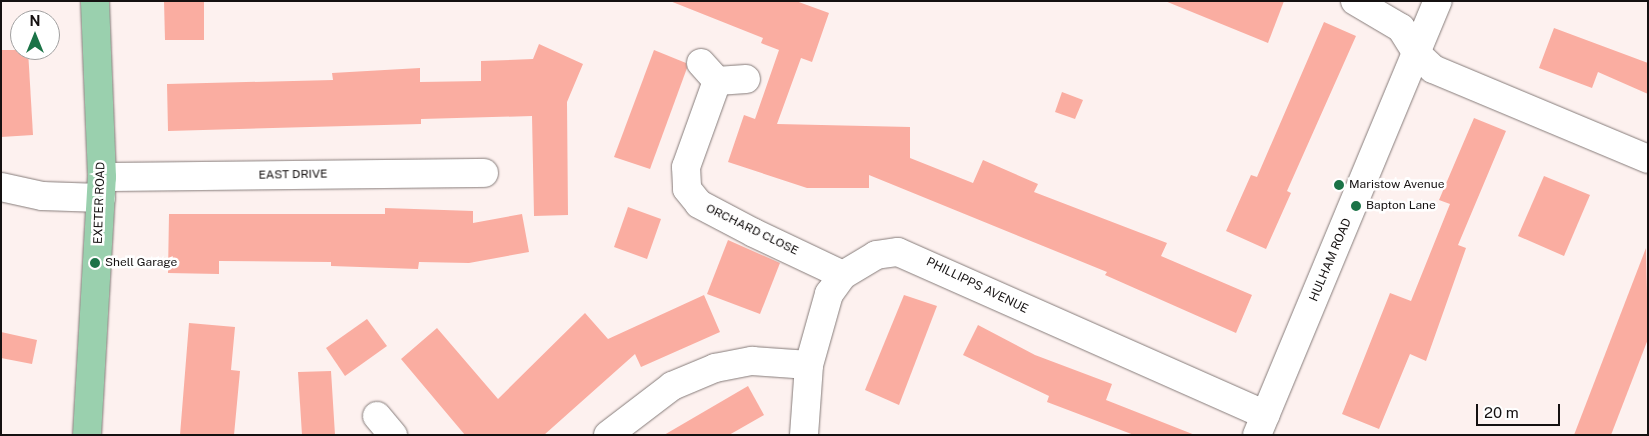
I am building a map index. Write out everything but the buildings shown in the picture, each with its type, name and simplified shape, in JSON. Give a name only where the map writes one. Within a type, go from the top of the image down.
[{"type":"highway","name":"EXETER ROAD","points":[[87,435],[101,188],[95,1]]},
{"type":"street","points":[[1355,1],[1401,28],[1417,54],[1433,69],[1648,159]]},
{"type":"street","name":"HULHAM ROAD","points":[[1261,425],[1438,1]]},
{"type":"street","name":"ORCHARD CLOSE","points":[[746,79],[709,72],[686,167],[687,189],[700,204],[738,225],[843,275]]},
{"type":"street","name":"EAST DRIVE","points":[[1,187],[42,196],[101,188],[484,173]]},
{"type":"street","name":"PHILLIPPS AVENUE","points":[[804,435],[809,364],[828,294],[843,275],[876,255],[898,252],[917,257],[1261,425]]},
{"type":"street","points":[[608,435],[672,386],[715,368],[752,361],[809,364]]},
{"type":"place","name":"Maristow Avenue","points":[[1339,185]]},
{"type":"place","name":"Bapton Lane","points":[[1356,206]]},
{"type":"place","name":"Shell Garage","points":[[95,263]]}]
